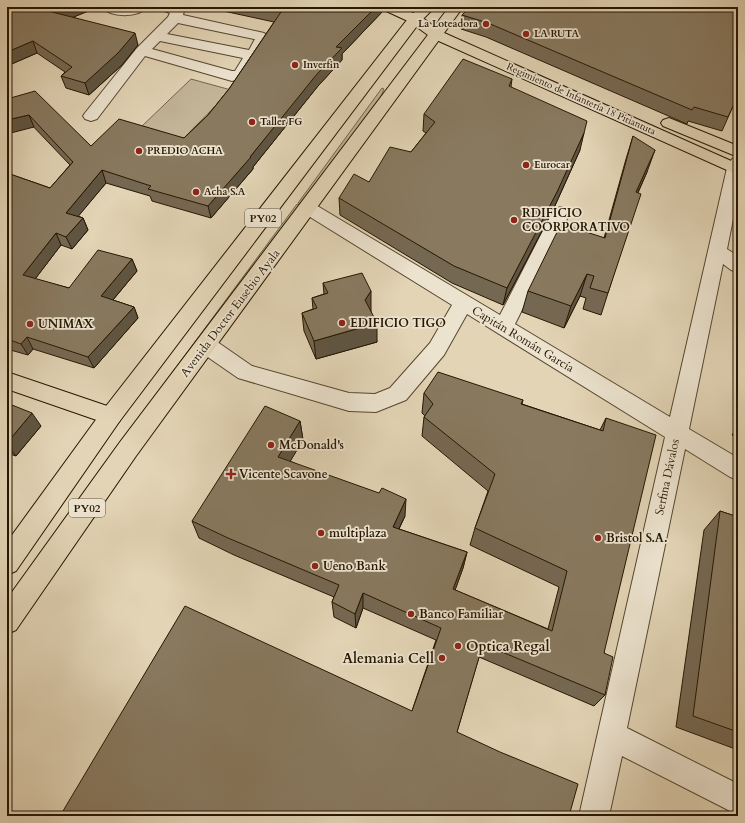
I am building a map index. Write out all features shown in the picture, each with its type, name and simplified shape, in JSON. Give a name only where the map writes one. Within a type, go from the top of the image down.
[{"type":"main road","points":[[389,7],[428,18]]},
{"type":"main road","name":"Avenida Doctor Eusebio Ayala","points":[[7,563],[111,416],[428,18],[456,7]]},
{"type":"main road","name":"Avenida Doctor Eusebio Ayala","points":[[7,621],[128,449],[308,208],[428,18]]},
{"type":"main road","name":"Regimiento de Infantería 18 Pitiantuta","points":[[428,18],[637,109]]},
{"type":"main road","name":"Regimiento de Infantería 18 Pitiantuta","points":[[428,18],[736,169]]},
{"type":"main road","name":"Regimiento de Infantería 18 Pitiantuta","points":[[659,118],[736,169]]},
{"type":"main road","points":[[7,380],[111,416]]},
{"type":"street","points":[[109,7],[117,12],[136,9]]},
{"type":"street","points":[[91,116],[142,51],[157,36],[171,13],[262,38],[261,42],[240,74],[232,76],[142,51]]},
{"type":"street","points":[[157,36],[252,55]]},
{"type":"street","name":"Serfina Dávalos","points":[[594,816],[676,432],[736,169]]},
{"type":"street","name":"Capitán Román García","points":[[308,208],[738,470]]},
{"type":"street","points":[[504,327],[561,213]]},
{"type":"street","points":[[717,251],[738,265]]},
{"type":"street","points":[[206,345],[245,372],[349,402],[376,403],[398,394],[437,349],[463,303]]},
{"type":"street","points":[[612,736],[738,800]]},
{"type":"shaded area","points":[[191,79],[231,90],[183,139],[141,127]]},
{"type":"shaded area","points":[[382,88],[384,89],[381,96],[302,204],[298,203]]},
{"type":"shaded area","points":[[297,204],[301,205],[134,424]]},
{"type":"building","points":[[7,7],[65,7],[52,12],[135,33],[118,53],[85,83],[61,76],[72,67],[33,41],[7,52]]},
{"type":"building","points":[[258,7],[376,7],[336,47],[342,48],[317,74],[251,157],[208,206],[148,189],[151,186],[102,170],[66,213],[83,218],[66,237],[56,233],[23,275],[69,288],[98,250],[132,259],[101,296],[134,307],[88,357],[27,337],[21,344],[7,339],[7,173],[50,188],[73,162],[29,115],[7,120],[7,99],[35,91],[91,146],[119,119],[184,138],[208,115],[229,89],[281,12]]},
{"type":"building","points":[[470,7],[738,7],[738,95],[728,117],[694,107],[692,110],[488,23],[462,15]]},
{"type":"building","points":[[463,59],[512,79],[509,86],[587,121],[584,133],[557,192],[507,288],[454,266],[339,198],[354,174],[369,182],[390,147],[411,152],[435,122],[424,114]]},
{"type":"building","points":[[633,136],[655,150],[636,192],[641,194],[608,293],[590,288],[594,276],[587,274],[571,306],[528,291],[561,224],[605,238]]},
{"type":"building","points":[[362,273],[371,291],[365,300],[377,323],[314,341],[302,313],[317,308],[312,298],[328,293],[323,283]]},
{"type":"building","points":[[438,372],[523,400],[521,404],[603,431],[606,418],[656,435],[604,653],[613,657],[605,695],[483,644],[457,732],[500,752],[578,784],[569,816],[60,816],[185,606],[412,711],[441,628],[363,593],[355,614],[332,602],[339,585],[228,538],[192,521],[265,406],[300,421],[278,457],[379,493],[382,488],[406,499],[393,527],[467,552],[453,589],[552,631],[567,571],[475,528],[495,474],[424,417],[433,404],[424,393]]},
{"type":"building","points":[[7,403],[32,413],[7,443]]},
{"type":"building","points":[[720,511],[738,517],[738,732],[693,716]]},
{"type":"place","name":"La Loteadora","points":[[486,24]]},
{"type":"place","name":"LA RUTA","points":[[526,34]]},
{"type":"place","name":"Inverfin","points":[[295,65]]},
{"type":"place","name":"Taller FG","points":[[252,122]]},
{"type":"place","name":"PREDIO ACHA","points":[[139,151]]},
{"type":"place","name":"Eurocar","points":[[526,165]]},
{"type":"place","name":"Acha S.A","points":[[196,192]]},
{"type":"place","name":"RDIFICIO COORPORATIVO","points":[[514,220]]},
{"type":"place","name":"EDIFICIO TIGO","points":[[342,323]]},
{"type":"place","name":"UNIMAX","points":[[30,324]]},
{"type":"place","name":"McDonald's","points":[[271,445]]},
{"type":"place","name":"Vicente Scavone","points":[[231,474]]},
{"type":"place","name":"multiplaza","points":[[321,533]]},
{"type":"place","name":"Bristol S.A.","points":[[598,538]]},
{"type":"place","name":"Ueno Bank","points":[[315,566]]},
{"type":"place","name":"Banco Familiar","points":[[411,614]]},
{"type":"place","name":"Optica Regal","points":[[458,646]]},
{"type":"place","name":"Alemania Cell","points":[[442,658]]}]
